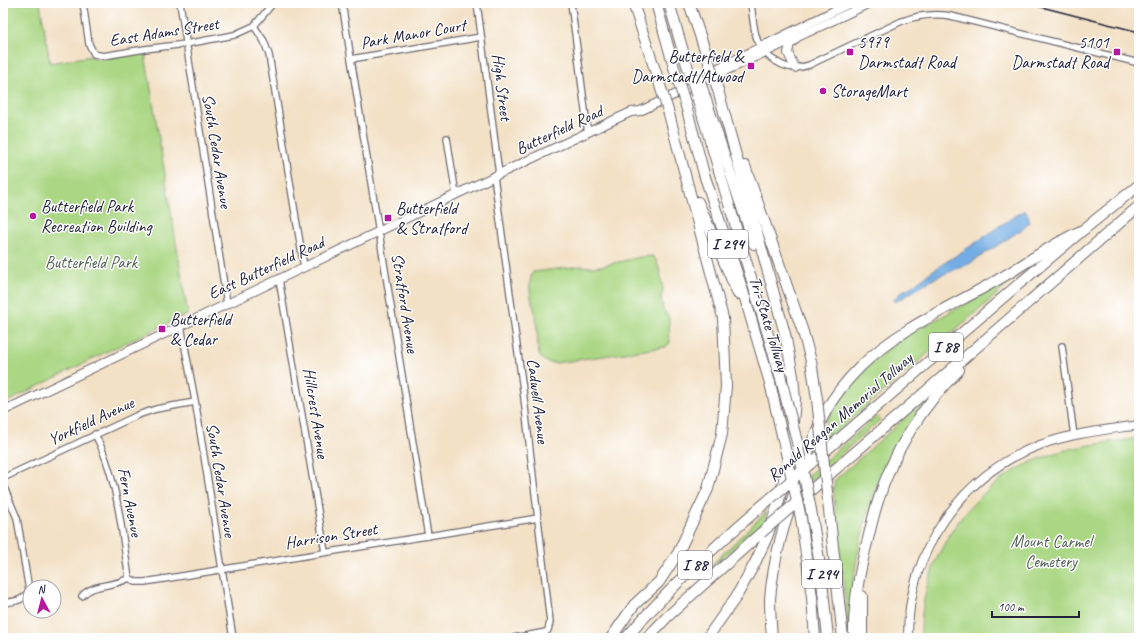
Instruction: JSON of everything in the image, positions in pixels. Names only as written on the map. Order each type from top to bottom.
[{"type":"highway","points":[[611,638],[634,606],[659,582],[678,553],[708,489],[722,434],[726,386],[723,318],[669,114],[632,3]]},
{"type":"highway","name":"Tri-State Tollway","points":[[656,3],[704,174],[754,325],[770,382],[801,518],[812,597],[815,638]]},
{"type":"highway","name":"Tri-State Tollway","points":[[669,3],[701,98],[780,375],[797,442],[811,510],[821,572],[828,638]]},
{"type":"highway","points":[[689,3],[803,332],[811,361],[817,400],[843,638]]},
{"type":"highway","points":[[707,638],[736,597],[762,547],[778,504],[790,455],[794,420],[794,391],[789,354],[718,90]]},
{"type":"highway","points":[[701,98],[779,314]]},
{"type":"highway","points":[[686,175],[734,285],[754,325]]},
{"type":"highway","name":"Ronald Reagan Memorial Tollway","points":[[626,638],[680,579],[725,537],[1083,230],[1139,185]]},
{"type":"highway","name":"I 88","points":[[647,638],[668,616],[761,532],[1139,206]]},
{"type":"highway","points":[[772,638],[770,600],[772,579],[785,521],[813,439],[826,410],[843,386],[861,366],[877,352],[917,324],[999,279],[1067,237],[1083,230]]},
{"type":"highway","points":[[854,638],[856,595],[859,574],[877,501],[901,446],[912,427],[942,389],[988,343],[1008,320]]},
{"type":"highway","points":[[862,638],[862,593],[867,542]]},
{"type":"main road","name":"Butterfield Road","points":[[497,175],[631,112],[637,107],[762,50],[850,3]]},
{"type":"main road","name":"Butterfield Road","points":[[762,50],[797,38],[870,3]]},
{"type":"main road","points":[[795,68],[788,53],[790,44],[797,38]]},
{"type":"main road","name":"East Butterfield Road","points":[[3,411],[497,175]]},
{"type":"main road","points":[[908,638],[908,615],[912,592],[924,555],[945,518],[960,499],[974,486],[1001,464],[1040,445],[1061,438],[1139,425]]},
{"type":"street","name":"East Adams Street","points":[[83,3],[89,44],[94,54],[104,56],[186,44],[234,35],[254,26],[273,3]]},
{"type":"street","name":"South Cedar Avenue","points":[[180,3],[227,304]]},
{"type":"street","name":"Stratford Avenue","points":[[342,3],[428,536]]},
{"type":"street","name":"High Street","points":[[477,3],[497,175]]},
{"type":"street","points":[[571,3],[588,132]]},
{"type":"street","points":[[751,3],[754,32],[762,50],[782,66],[795,68],[809,65],[902,21],[912,17],[930,14],[951,16],[1139,63]]},
{"type":"street","points":[[254,26],[264,41],[269,55],[304,267]]},
{"type":"street","name":"Park Manor Court","points":[[351,59],[481,37]]},
{"type":"street","points":[[447,138],[456,194]]},
{"type":"street","name":"Cadwell Avenue","points":[[497,175],[550,622],[548,630],[541,633],[514,638]]},
{"type":"street","name":"Hillcrest Avenue","points":[[279,279],[325,552]]},
{"type":"street","name":"South Cedar Avenue","points":[[181,326],[195,402],[233,638]]},
{"type":"street","points":[[1062,346],[1074,436]]},
{"type":"street","name":"Yorkfield Avenue","points":[[3,478],[147,411],[195,402]]},
{"type":"street","name":"Fern Avenue","points":[[95,434],[105,452],[112,479],[129,578]]},
{"type":"street","points":[[3,485],[17,518],[27,579]]},
{"type":"street","name":"Harrison Street","points":[[129,578],[136,582],[145,582],[538,518]]},
{"type":"street","points":[[82,596],[87,591],[95,587],[115,584],[129,578]]},
{"type":"street","points":[[3,603],[22,599]]},
{"type":"green space","name":"Butterfield Park","points":[[3,3],[40,3],[50,63],[91,56],[101,59],[145,53],[189,314],[108,351],[3,404]]},
{"type":"green space","points":[[653,256],[657,262],[660,272],[663,289],[661,299],[663,309],[669,318],[670,343],[665,347],[556,363],[546,362],[539,355],[536,319],[530,290],[533,272],[581,266],[601,266],[640,257]]},
{"type":"green space","points":[[1016,273],[1018,276],[827,440],[826,421],[849,386],[873,362],[888,349],[913,332],[976,298]]},
{"type":"green space","points":[[922,403],[923,404],[890,460],[866,519],[856,561],[850,625],[848,626],[833,487],[835,485],[834,481]]},
{"type":"green space","points":[[877,416],[880,420],[801,489],[806,477]]},
{"type":"green space","name":"Mount Carmel Cemetery","points":[[1139,438],[1139,638],[921,638],[923,608],[929,579],[940,552],[955,527],[973,504],[995,484],[1020,468],[1047,456],[1081,447]]},
{"type":"green space","points":[[767,511],[764,522],[704,573],[704,572]]},
{"type":"water","points":[[1023,211],[1027,214],[1029,220],[1029,223],[1024,228],[969,264],[937,277],[895,302],[893,300],[901,292]]},
{"type":"railway","points":[[1026,3],[1139,32]]},
{"type":"place","name":"5979 Darmstadt Road","points":[[850,52]]},
{"type":"place","name":"5101 Darmstadt Road","points":[[1117,52]]},
{"type":"place","name":"Butterfield & Darmstadt/Atwood","points":[[751,66]]},
{"type":"place","name":"StorageMart","points":[[823,91]]},
{"type":"place","name":"Butterfield Park Recreation Building","points":[[33,216]]},
{"type":"place","name":"Butterfield & Stratford","points":[[388,218]]},
{"type":"place","name":"Butterfield & Cedar","points":[[162,329]]}]
